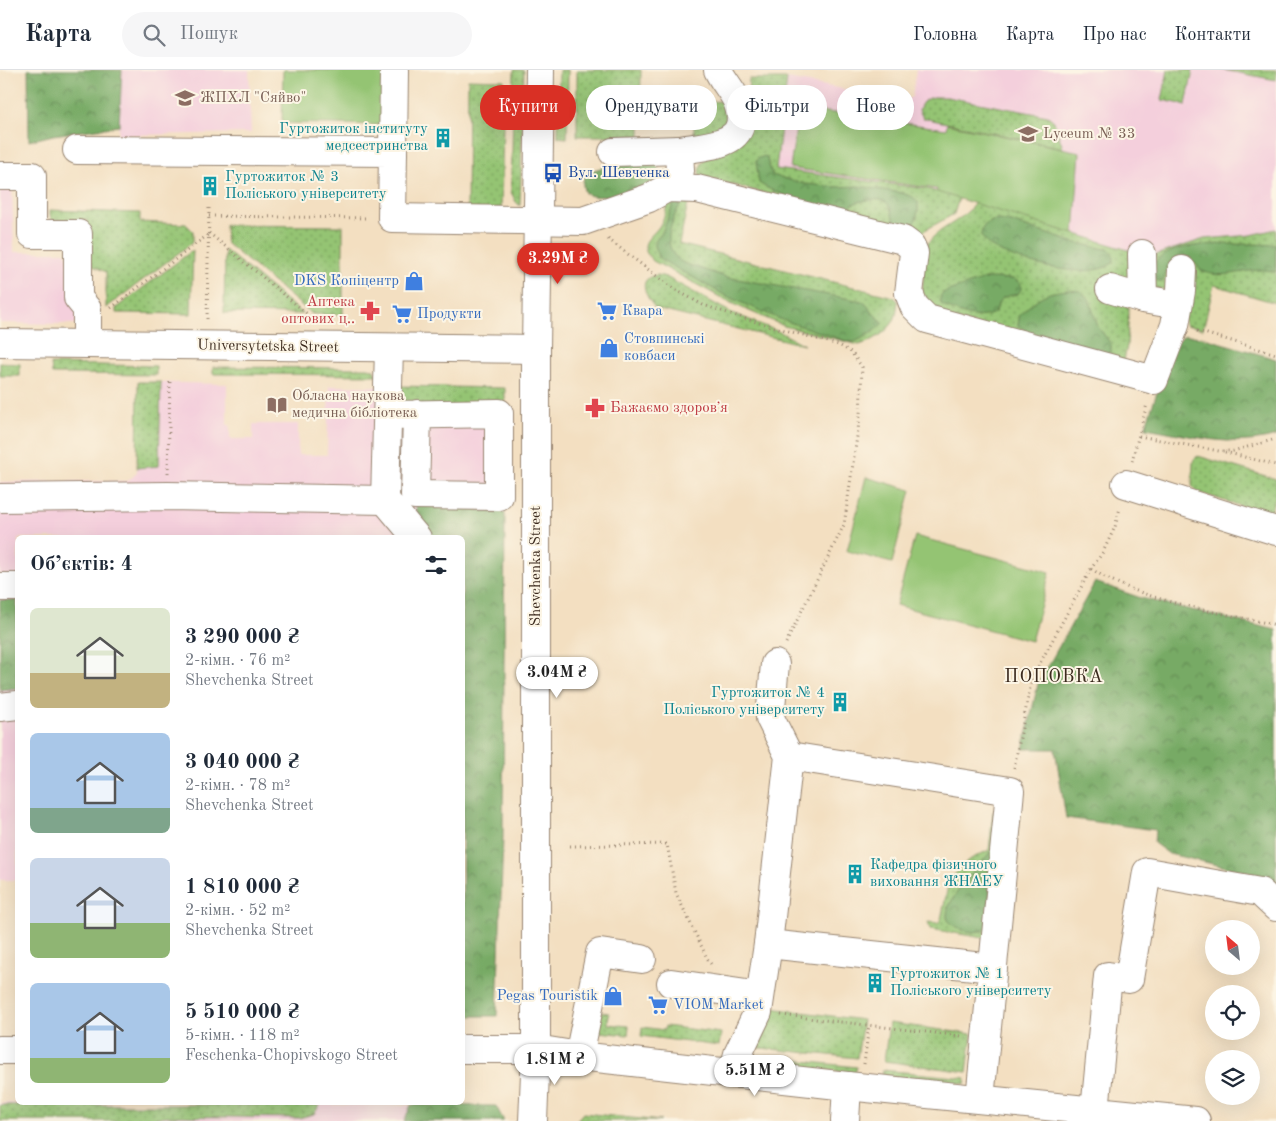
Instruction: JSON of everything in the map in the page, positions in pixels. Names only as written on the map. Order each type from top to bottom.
[{"type":"street","points":[[394,70],[392,218],[537,222],[583,221],[649,198],[667,188],[680,171],[679,150]]},
{"type":"street","name":"Shevchenka Street","points":[[533,1121],[536,1049],[536,349],[540,70]]},
{"type":"street","points":[[613,152],[679,150],[721,143],[732,138],[740,129],[740,114],[736,99],[718,70]]},
{"type":"street","points":[[77,150],[393,152]]},
{"type":"street","points":[[0,176],[32,176],[32,234],[78,234],[78,298],[87,309],[87,344]]},
{"type":"street","points":[[667,188],[696,189],[903,240],[911,246],[914,253],[909,293],[914,306],[927,319],[1154,380],[1177,315],[1182,270]]},
{"type":"street","points":[[1142,254],[1143,299]]},
{"type":"street","points":[[1110,288],[1143,299],[1177,315]]},
{"type":"street","name":"Universytetska Street","points":[[0,343],[536,349]]},
{"type":"street","points":[[390,348],[385,500],[414,535]]},
{"type":"street","points":[[388,415],[417,414]]},
{"type":"street","points":[[1126,484],[1276,531]]},
{"type":"street","points":[[0,498],[168,496],[385,500]]},
{"type":"street","points":[[0,587],[15,587]]},
{"type":"street","points":[[733,1073],[738,1054],[759,1004],[768,944],[789,756],[770,718],[775,664]]},
{"type":"street","points":[[0,707],[15,705]]},
{"type":"street","points":[[789,756],[1010,791],[980,1099]]},
{"type":"street","points":[[1095,1111],[1108,976],[1129,979],[1147,872],[1260,892],[1276,907]]},
{"type":"street","points":[[768,944],[993,968]]},
{"type":"street","points":[[579,1056],[600,953],[642,959]]},
{"type":"street","points":[[671,982],[759,1004]]},
{"type":"street","points":[[465,1049],[536,1049],[579,1056],[733,1073],[856,1077],[980,1099],[1196,1121]]},
{"type":"street","points":[[0,1050],[15,1050]]},
{"type":"street","points":[[845,1121],[856,1077]]},
{"type":"path","points":[[207,319],[210,208]]},
{"type":"path","points":[[209,216],[392,218]]},
{"type":"path","points":[[583,221],[674,289],[702,305],[839,345],[851,352],[862,367],[860,416],[844,525],[775,664]]},
{"type":"path","points":[[107,311],[209,234]]},
{"type":"path","points":[[209,234],[316,321]]},
{"type":"path","points":[[1177,315],[1276,354]]},
{"type":"path","points":[[168,496],[170,379]]},
{"type":"path","points":[[1010,791],[1032,678],[1091,569],[1103,552],[1115,527],[1154,380]]},
{"type":"path","points":[[1138,436],[1220,451],[1276,465]]},
{"type":"path","points":[[1220,451],[1233,451],[1276,438]]},
{"type":"path","points":[[1091,569],[1110,581],[1162,600],[1276,625]]},
{"type":"path","points":[[570,846],[667,844],[676,893],[707,958]]},
{"type":"path","points":[[759,1004],[869,1025],[986,1039]]},
{"type":"path","points":[[856,1077],[869,1025]]},
{"type":"shaded area","name":"ЖПХЛ \"Сяйво\"","points":[[122,70],[249,70],[251,133],[118,135]]},
{"type":"shaded area","name":"Lyceum № 33","points":[[916,70],[1276,70],[1276,229],[1251,235],[1204,239],[1149,257],[928,189],[776,169],[781,130],[827,130],[827,86],[837,88],[837,130],[914,130],[914,85]]},
{"type":"shaded area","name":"Lyceum № 33","points":[[787,79],[821,85],[786,85]]},
{"type":"shaded area","points":[[0,181],[12,187],[14,252],[64,252],[67,255],[78,311],[75,324],[0,323]]},
{"type":"shaded area","points":[[138,382],[227,384],[227,425],[230,425],[230,439],[253,439],[253,424],[298,424],[298,455],[327,455],[329,386],[505,388],[503,837],[497,1016],[465,1016],[465,535],[15,535],[15,880],[0,880],[0,482],[128,481],[137,473]]},
{"type":"shaded area","points":[[0,1103],[15,1103],[15,1105],[496,1106],[504,1121],[0,1121]]},
{"type":"green space","points":[[28,70],[122,70],[119,126],[53,135],[29,141]]},
{"type":"green space","points":[[283,70],[384,70],[384,125],[282,123]]},
{"type":"green space","points":[[514,70],[524,70],[524,85],[514,85]]},
{"type":"green space","points":[[559,70],[568,70],[568,85],[559,85]]},
{"type":"green space","points":[[577,70],[641,70],[641,85],[586,85],[586,130],[640,130],[640,136],[577,136]]},
{"type":"green space","points":[[1168,70],[1193,70],[1186,105],[1162,100]]},
{"type":"green space","points":[[1223,70],[1276,70],[1276,80]]},
{"type":"green space","points":[[468,79],[504,80],[504,85],[480,85],[480,130],[503,130],[501,211],[467,213]]},
{"type":"green space","points":[[749,79],[787,79],[786,85],[749,85]]},
{"type":"green space","points":[[934,97],[947,97],[1048,116],[1054,121],[1063,148],[923,118],[919,110],[921,104]]},
{"type":"green space","points":[[717,101],[727,101],[727,130],[694,141],[694,130],[717,130]]},
{"type":"green space","points":[[827,112],[837,113],[837,130],[914,130],[914,124],[946,129],[947,124],[1080,152],[1074,234],[937,192],[937,189],[790,168],[796,130],[827,130]]},
{"type":"green space","points":[[513,130],[522,130],[520,206],[511,192]]},
{"type":"green space","points":[[558,130],[567,130],[567,138],[558,137]]},
{"type":"green space","points":[[738,130],[781,130],[776,169],[928,189],[959,198],[954,214],[918,234],[700,176],[703,162]]},
{"type":"green space","points":[[765,156],[772,175],[804,184],[839,187],[858,186],[902,193],[913,197],[918,202],[916,219],[912,226],[897,224],[890,207],[881,200],[863,201],[845,208],[832,209],[775,192],[759,183],[756,161]]},
{"type":"green space","points":[[638,162],[653,162],[657,165],[658,173],[655,180],[643,187],[616,195],[599,197],[585,193],[583,182],[587,172],[604,167]]},
{"type":"green space","points":[[671,199],[689,199],[679,244],[894,297],[898,301],[893,323],[880,335],[859,345],[784,326],[733,304],[653,261],[647,254],[645,244],[659,226]]},
{"type":"green space","points":[[674,202],[680,203],[670,229],[669,244],[676,257],[683,263],[726,277],[862,301],[881,320],[882,324],[857,341],[846,341],[780,319],[726,296],[660,259],[655,246],[656,240],[662,233]]},
{"type":"green space","points":[[975,203],[1138,253],[1134,283],[1111,276],[1103,299],[1129,307],[1127,346],[1124,361],[945,317],[922,299],[925,249],[934,236],[962,216]]},
{"type":"green space","points":[[50,210],[140,213],[140,222],[186,224],[193,231],[193,242],[106,308],[106,272],[92,265],[87,257],[87,220],[52,220]]},
{"type":"green space","points":[[998,220],[1011,222],[1072,242],[1110,250],[1114,258],[1113,263],[1102,268],[1087,271],[1051,268],[1015,258],[989,245],[981,236],[986,224]]},
{"type":"green space","points":[[225,225],[343,226],[343,315],[312,314],[226,243]]},
{"type":"green space","points":[[1276,229],[1276,303],[1214,285],[1203,329],[1186,325],[1173,289],[1148,289],[1149,257],[1204,239],[1251,235]]},
{"type":"green space","points":[[1198,245],[1276,245],[1276,272],[1257,270],[1219,275],[1201,270],[1193,262],[1173,261],[1169,264],[1163,281],[1158,281],[1154,278],[1153,264],[1162,256],[1173,251]]},
{"type":"green space","points":[[193,250],[191,314],[116,313],[116,308]]},
{"type":"green space","points":[[225,250],[303,314],[224,313]]},
{"type":"green space","points":[[658,275],[666,277],[730,312],[782,333],[804,345],[656,309],[646,294],[644,284],[646,280]]},
{"type":"green space","points":[[988,278],[1013,279],[1019,282],[1022,287],[1018,294],[1000,300],[996,312],[989,315],[969,315],[942,305],[941,295],[945,292]]},
{"type":"green space","points":[[1080,291],[1089,299],[1098,327],[1111,344],[1109,354],[1028,333],[1018,325],[1020,314],[1037,299],[1053,292]]},
{"type":"green space","points":[[1185,335],[1201,337],[1276,359],[1276,436],[1260,440],[1228,441],[1146,428],[1173,345]]},
{"type":"green space","points":[[0,363],[20,364],[20,376],[0,376]]},
{"type":"green space","points":[[51,364],[156,366],[156,375],[52,374]]},
{"type":"green space","points":[[213,367],[368,368],[373,369],[377,375],[213,374]]},
{"type":"green space","points":[[138,382],[161,382],[159,466],[137,468]]},
{"type":"green space","points":[[397,386],[505,388],[505,409],[411,409],[400,400]]},
{"type":"green space","points":[[1198,456],[1276,479],[1276,497],[1269,515],[1197,492],[1192,486],[1193,463],[1194,459]]},
{"type":"green space","points":[[866,477],[911,490],[892,563],[847,551]]},
{"type":"green space","points":[[416,503],[505,513],[503,837],[497,1016],[465,1016],[465,535],[425,535],[417,525]]},
{"type":"green space","points":[[915,536],[1050,572],[1031,641],[896,605]]},
{"type":"green space","points":[[1095,582],[1141,598],[1276,630],[1276,884],[1248,872],[1169,854],[1154,843],[1155,830],[1066,818],[1055,749],[1023,749],[1038,684]]},
{"type":"green space","points":[[0,600],[15,600],[15,688],[0,690]]},
{"type":"green space","points":[[993,812],[999,813],[989,939],[930,929],[928,922],[938,923],[941,919],[949,881],[967,861],[989,850]]},
{"type":"green space","points":[[991,851],[988,929],[976,932],[968,931],[953,925],[948,920],[947,913],[950,904],[963,884]]},
{"type":"green space","points":[[756,1006],[863,1020],[857,1058],[750,1047]]},
{"type":"green space","points":[[601,1012],[609,1013],[608,1024],[629,1026],[628,1035],[599,1032]]},
{"type":"green space","points":[[889,1023],[972,1034],[967,1072],[884,1061]]},
{"type":"green space","points":[[665,1026],[721,1033],[719,1046],[641,1036],[642,1027],[664,1030]]},
{"type":"green space","points":[[747,1055],[857,1067],[855,1073],[746,1062]]},
{"type":"green space","points":[[883,1070],[966,1078],[965,1084],[882,1076]]},
{"type":"green space","points":[[0,1105],[320,1105],[314,1114],[299,1118],[167,1116],[136,1121],[0,1121]]},
{"type":"green space","points":[[411,1105],[496,1106],[504,1121],[404,1121]]},
{"type":"green space","points":[[583,1113],[661,1121],[576,1121]]},
{"type":"place","name":"ЖПХЛ \"Сяйво\"","points":[[185,98]]},
{"type":"place","name":"Lyceum № 33","points":[[1028,134]]},
{"type":"place","name":"Гуртожиток інституту медсестринства","points":[[443,138]]},
{"type":"place","name":"Вул. Шевченка","points":[[553,173]]},
{"type":"place","name":"Гуртожиток № 3 Поліського університету","points":[[210,186]]},
{"type":"place","name":"DKS Копіцентр","points":[[414,281]]},
{"type":"place","name":"Аптека оптових ц‥","points":[[370,311]]},
{"type":"place","name":"Квара","points":[[607,311]]},
{"type":"place","name":"Продукти","points":[[402,314]]},
{"type":"place","name":"Стовпинські ковбаси","points":[[609,348]]},
{"type":"place","name":"Обласна наукова медична бібліотека","points":[[277,405]]},
{"type":"place","name":"Бажаємо здоровʼя","points":[[595,408]]},
{"type":"place","name":"Гуртожиток № 4 Поліського університету","points":[[840,702]]},
{"type":"place","name":"Кафедра фізичного виховання ЖНАЕУ","points":[[855,874]]},
{"type":"place","name":"Гуртожиток № 1 Поліського університету","points":[[875,983]]},
{"type":"place","name":"Pegas Touristik","points":[[613,996]]},
{"type":"place","name":"VIOM Market","points":[[658,1005]]},
{"type":"district","name":"ПОПОВКА","points":[[1054,677]]}]
